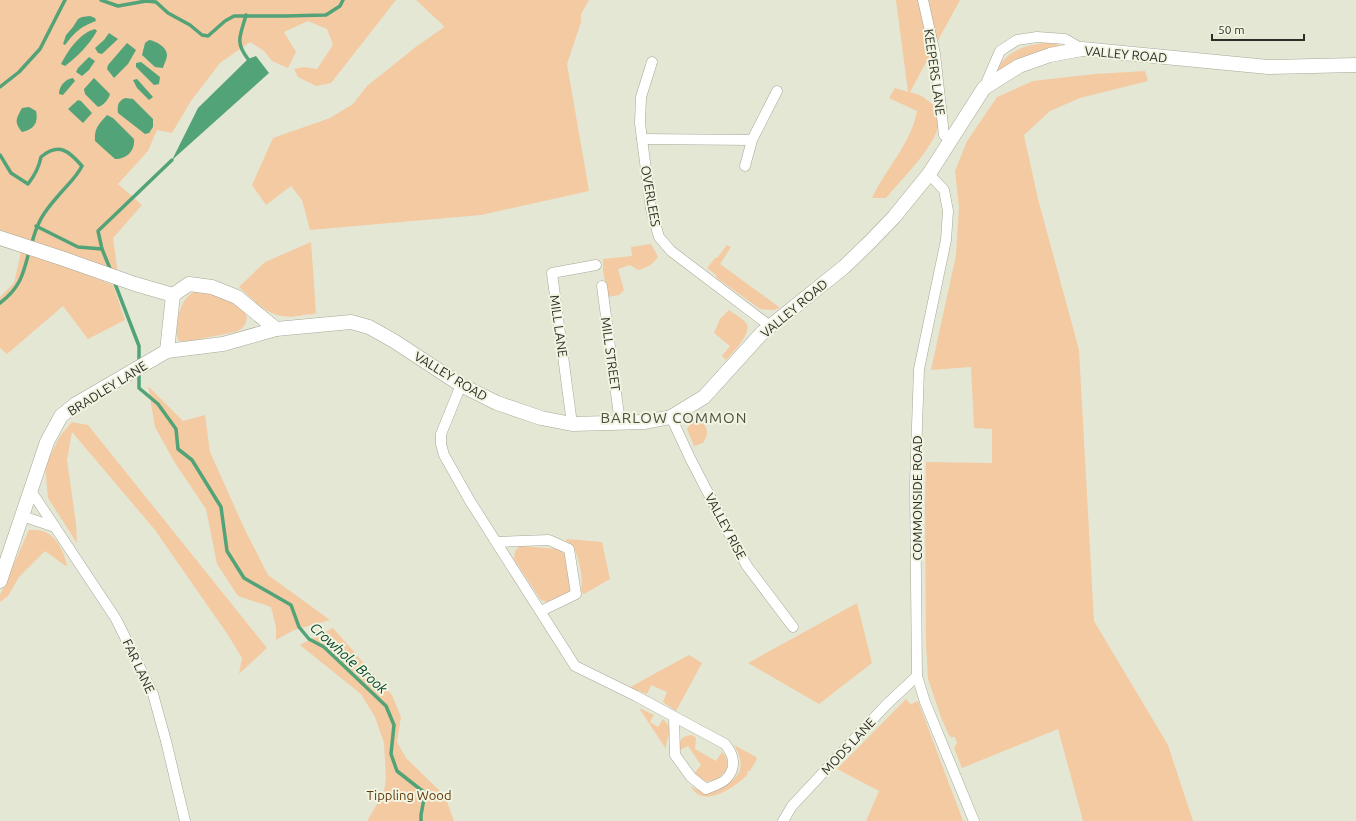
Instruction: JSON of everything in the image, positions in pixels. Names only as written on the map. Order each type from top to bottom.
[{"type":"main road","name":"VALLEY ROAD","points":[[276,329],[351,322],[369,327],[394,341],[461,385],[497,403],[541,418],[572,424],[645,422],[671,417],[704,397],[770,326],[844,267],[894,217],[929,174],[984,88],[1019,66],[1050,55],[1082,49],[1268,66],[1356,65]]},
{"type":"main road","points":[[0,238],[173,295]]},
{"type":"main road","points":[[167,351],[173,295],[189,284],[212,287],[237,297],[276,329]]},
{"type":"main road","name":"BRADLEY LANE","points":[[0,581],[47,442],[61,416],[76,404],[167,351],[223,344],[276,329]]},
{"type":"street","name":"KEEPERS LANE","points":[[923,0],[935,54],[944,135],[952,140]]},
{"type":"street","points":[[984,88],[1000,51],[1017,40],[1037,37],[1065,39],[1082,49]]},
{"type":"street","name":"OVERLEES","points":[[652,62],[641,98],[640,123],[651,208],[659,237],[670,251],[770,326]]},
{"type":"street","points":[[745,166],[752,140],[778,91]]},
{"type":"street","points":[[642,139],[752,140]]},
{"type":"street","name":"COMMONSIDE ROAD","points":[[929,174],[944,190],[948,211],[946,240],[919,369],[915,484],[918,676],[925,702],[974,821]]},
{"type":"street","name":"MILL LANE","points":[[572,424],[552,273],[596,264]]},
{"type":"street","name":"MILL STREET","points":[[602,286],[620,423]]},
{"type":"street","points":[[461,385],[441,434],[441,444],[444,455],[470,501],[575,666],[636,696],[706,734],[727,747],[733,756],[733,770],[726,780],[706,789],[691,777],[675,755],[674,717]]},
{"type":"street","name":"VALLEY RISE","points":[[671,417],[690,458],[747,566],[793,626]]},
{"type":"street","name":"FAR LANE","points":[[31,491],[116,619],[153,694],[185,821]]},
{"type":"street","points":[[22,516],[55,528]]},
{"type":"street","points":[[497,542],[549,540],[569,549],[576,594],[541,611]]},
{"type":"street","name":"MODS LANE","points":[[783,821],[792,806],[886,705],[918,676]]},
{"type":"green space","points":[[0,0],[396,0],[331,83],[316,86],[298,77],[294,69],[304,67],[317,69],[333,45],[327,29],[308,21],[284,32],[296,52],[288,68],[272,61],[264,51],[250,42],[220,63],[191,101],[172,133],[157,130],[148,151],[118,184],[142,205],[113,238],[118,274],[72,254],[27,241],[0,230]]},
{"type":"green space","points":[[416,0],[589,0],[581,14],[581,22],[567,64],[589,191],[481,215],[310,230],[302,200],[291,186],[266,205],[252,185],[273,138],[330,118],[353,104],[367,86],[417,46],[443,28],[444,26]]},
{"type":"green space","points":[[896,0],[960,0],[910,92],[922,96],[936,107],[939,116],[937,131],[932,141],[917,162],[886,198],[872,198],[904,145],[914,123],[917,111],[889,98],[895,88],[908,92]]},
{"type":"green space","points":[[1047,43],[1060,45],[1059,47],[1032,54],[998,72],[997,70],[1001,63],[1012,53],[1032,45]]},
{"type":"green space","points":[[1145,71],[1148,81],[1080,98],[1050,111],[1024,135],[1038,199],[1079,350],[1094,621],[1168,745],[1193,821],[1083,821],[1058,729],[962,768],[954,748],[957,743],[955,737],[951,737],[949,735],[942,720],[928,679],[926,644],[926,462],[992,463],[992,429],[974,428],[971,367],[931,370],[956,255],[959,207],[955,171],[967,141],[997,97],[1033,81],[1095,74]]},
{"type":"green space","points":[[311,242],[316,313],[293,317],[275,314],[254,301],[239,287],[265,262]]},
{"type":"green space","points":[[651,244],[658,257],[652,264],[638,270],[630,265],[618,269],[624,290],[619,295],[608,297],[603,270],[603,259],[632,256],[631,247]]},
{"type":"green space","points":[[727,245],[731,247],[720,264],[779,308],[774,310],[760,309],[717,278],[716,275],[707,268]]},
{"type":"green space","points":[[21,252],[36,255],[113,285],[125,320],[88,339],[63,306],[7,354],[0,348],[0,297],[14,283]]},
{"type":"green space","points":[[194,292],[209,294],[228,300],[236,305],[243,310],[247,316],[244,326],[235,332],[190,341],[179,341],[177,337],[178,318],[185,301]]},
{"type":"green space","points":[[729,310],[746,322],[747,328],[744,338],[726,360],[722,356],[730,346],[714,333],[720,319]]},
{"type":"green space","points":[[148,386],[183,421],[205,415],[210,452],[245,530],[268,575],[330,620],[294,630],[276,640],[276,627],[271,607],[238,596],[217,564],[206,509],[175,463],[155,427]]},
{"type":"green space","points":[[700,417],[706,427],[707,435],[703,443],[694,446],[687,429],[692,422]]},
{"type":"green space","points":[[72,422],[88,425],[267,648],[239,674],[242,658],[228,635],[155,530],[72,432],[67,460],[76,524],[77,543],[48,498],[45,466],[60,436]]},
{"type":"green space","points":[[29,530],[43,531],[49,534],[57,542],[63,552],[67,567],[45,551],[19,577],[8,596],[0,602],[0,595]]},
{"type":"green space","points":[[567,539],[602,542],[610,579],[584,594],[581,591],[581,575],[577,556],[572,546],[566,541]]},
{"type":"green space","points":[[520,546],[559,549],[566,556],[571,589],[567,593],[547,602],[541,600],[514,559],[515,551]]},
{"type":"green space","points":[[857,603],[872,663],[819,704],[748,663]]},
{"type":"green space","name":"Tippling Wood","points":[[333,628],[392,695],[401,717],[397,742],[406,758],[445,796],[454,821],[367,821],[384,792],[386,778],[384,743],[375,717],[361,694],[300,645]]},
{"type":"green space","points":[[689,655],[702,663],[676,711],[663,702],[667,692],[651,685],[647,694],[631,688],[632,686]]},
{"type":"green space","points":[[906,699],[911,704],[918,701],[963,821],[866,821],[879,791],[837,769]]},
{"type":"green space","points":[[639,708],[654,715],[650,722],[658,727],[663,719],[667,723],[670,730],[666,749]]},
{"type":"green space","points":[[692,735],[696,738],[695,749],[716,761],[722,752],[726,757],[727,767],[721,776],[711,781],[705,781],[694,774],[701,765],[688,746],[680,750],[680,741],[685,736]]},
{"type":"green space","points":[[734,745],[757,759],[750,771],[748,771],[748,774],[727,790],[714,796],[702,796],[694,791],[690,786],[703,791],[714,790],[735,778],[741,764],[738,752]]},
{"type":"shaded area","points":[[90,16],[95,18],[96,21],[86,25],[75,33],[65,45],[63,44],[66,35],[78,19]]},
{"type":"shaded area","points":[[95,29],[97,31],[83,50],[65,66],[61,64],[67,53],[79,38]]},
{"type":"shaded area","points":[[109,33],[118,39],[102,54],[98,53],[95,48]]},
{"type":"shaded area","points":[[149,40],[161,45],[167,52],[167,58],[163,68],[155,67],[142,55],[145,43]]},
{"type":"shaded area","points":[[127,43],[136,50],[128,64],[114,78],[107,69],[108,65]]},
{"type":"shaded area","points":[[256,56],[269,73],[172,160],[198,108],[248,59]]},
{"type":"shaded area","points":[[89,57],[95,61],[89,70],[82,76],[76,72]]},
{"type":"shaded area","points":[[141,62],[160,77],[159,84],[154,85],[136,67],[136,63]]},
{"type":"shaded area","points":[[73,78],[75,81],[63,95],[59,94],[63,83]]},
{"type":"shaded area","points":[[94,78],[110,94],[106,102],[98,107],[85,94],[84,89]]},
{"type":"shaded area","points":[[137,79],[153,97],[149,100],[137,88],[133,80]]},
{"type":"shaded area","points":[[125,98],[133,99],[153,119],[153,127],[149,133],[145,134],[118,113],[118,104]]},
{"type":"shaded area","points":[[78,100],[81,101],[92,113],[83,123],[68,109]]},
{"type":"shaded area","points":[[29,107],[36,111],[37,119],[32,128],[22,132],[18,126],[17,118],[22,108]]},
{"type":"shaded area","points":[[107,115],[113,118],[134,139],[132,151],[123,158],[115,159],[95,141],[96,129]]},
{"type":"waterway","points":[[0,87],[19,72],[40,49],[65,0]]},
{"type":"waterway","points":[[101,0],[118,6],[146,1],[156,2],[168,13],[190,25],[202,35],[208,36],[225,21],[234,16],[326,15],[340,6],[343,0]]},
{"type":"waterway","points":[[246,15],[240,42],[241,47],[248,59]]},
{"type":"waterway","points":[[0,155],[11,173],[28,184],[33,178],[41,157],[47,152],[58,149],[63,150],[73,156],[82,166],[44,214],[38,225],[31,246]]},
{"type":"waterway","points":[[102,249],[98,231],[172,160]]},
{"type":"waterway","name":"Crowhole Brook","points":[[36,226],[78,247],[102,249],[111,271]]},
{"type":"waterway","points":[[0,303],[12,292],[20,280],[29,252]]},
{"type":"waterway","name":"Crowhole Brook","points":[[114,281],[139,346],[139,362]]},
{"type":"waterway","name":"Crowhole Brook","points":[[139,370],[139,388],[158,404],[176,429],[178,449],[192,460],[221,507],[227,551],[244,578],[291,605],[299,627],[309,639],[324,647],[386,706],[394,725],[391,754],[397,771],[425,793],[421,821]]},
{"type":"district","name":"BARLOW COMMON","points":[[674,418]]}]
